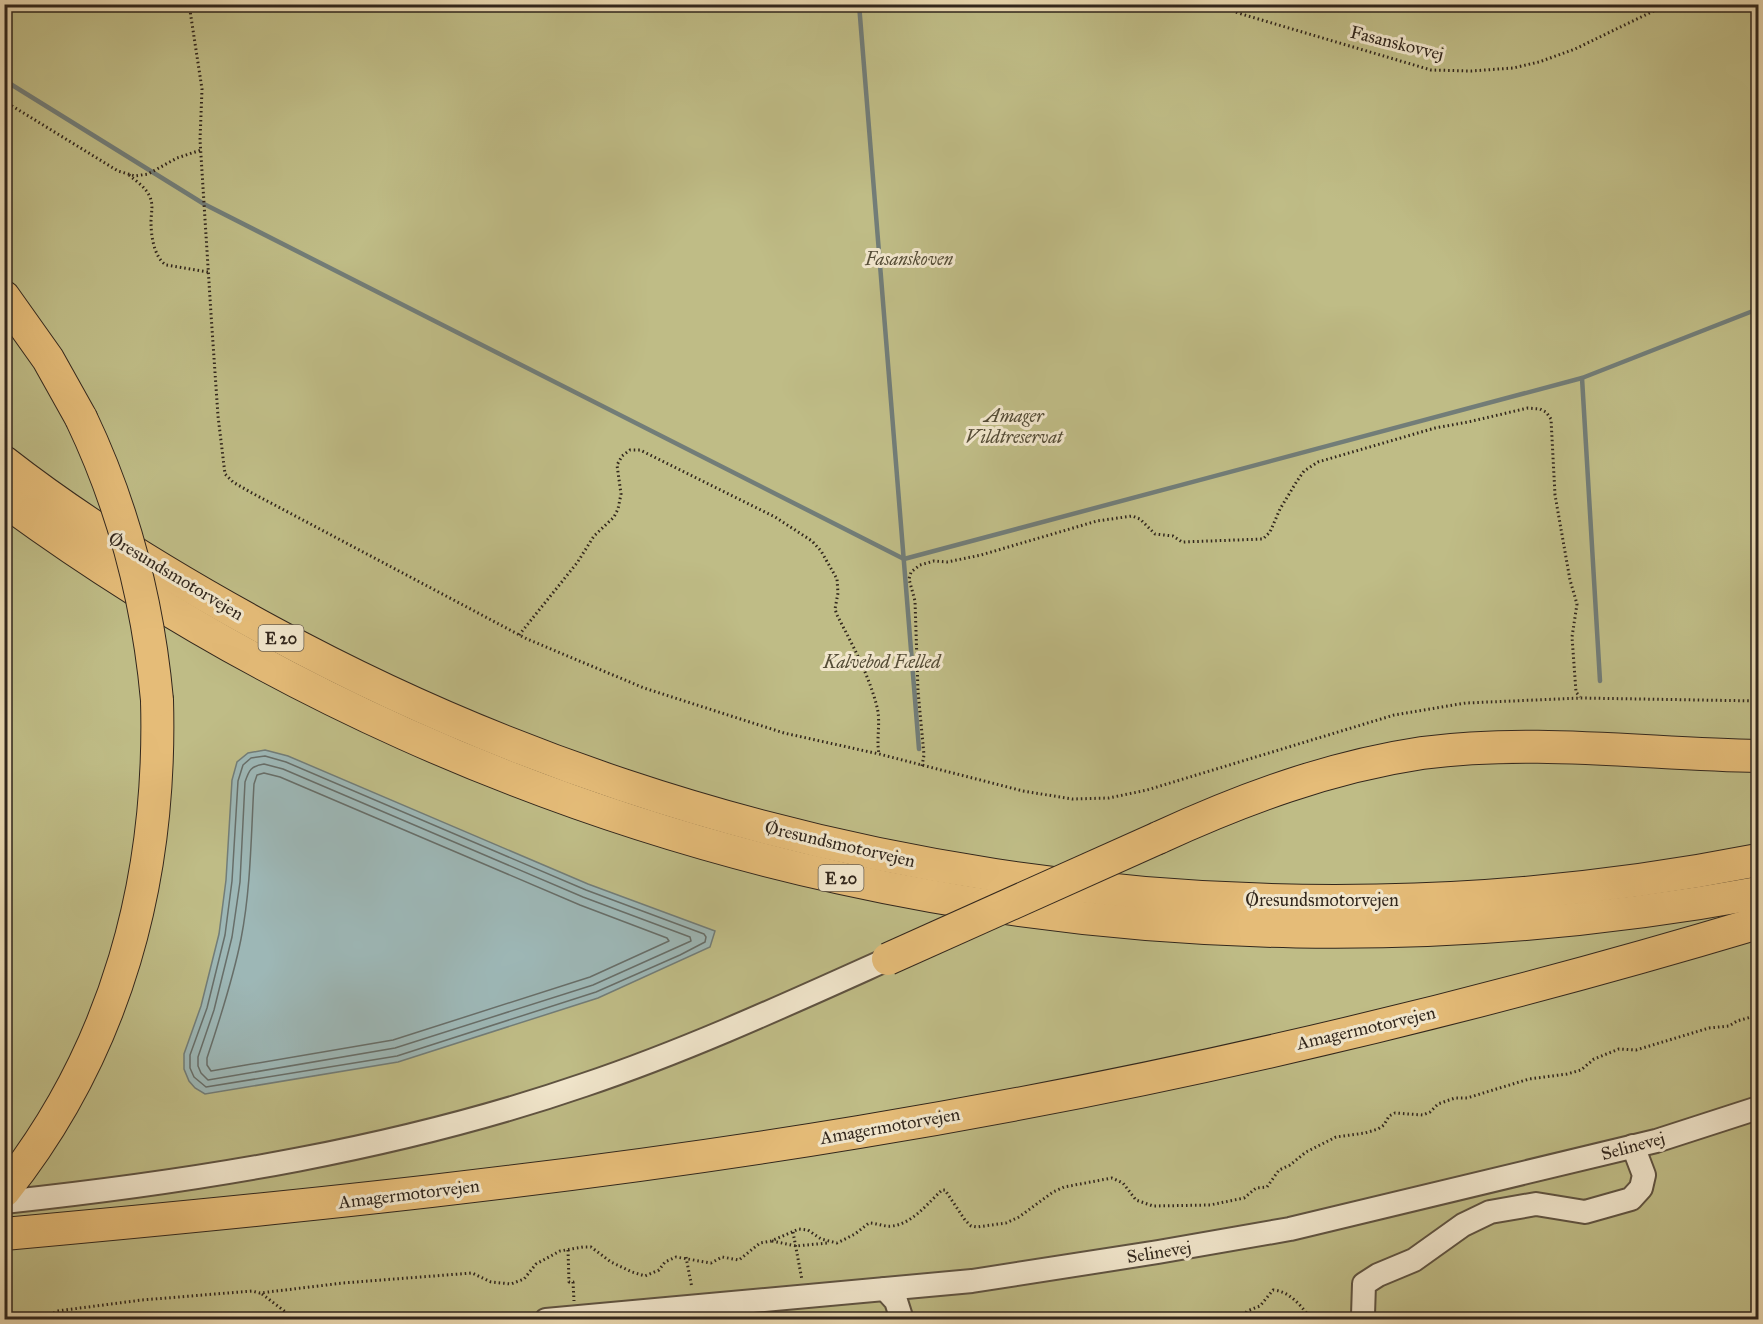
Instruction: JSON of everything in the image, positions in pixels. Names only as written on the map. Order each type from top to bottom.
[{"type":"highway","points":[[4,297],[48,359],[81,418],[107,474],[133,555],[150,632],[157,700],[158,739],[155,806],[148,862],[140,905],[121,971],[83,1065],[33,1153],[4,1191]]},
{"type":"highway","name":"Øresundsmotorvejen","points":[[4,462],[63,505],[178,579],[298,646],[421,706],[548,759],[645,792],[711,813],[844,847],[979,873],[1069,885],[1183,896],[1320,901],[1434,899],[1525,893],[1662,877],[1758,860]]},
{"type":"highway","name":"Øresundsmotorvejen","points":[[4,500],[53,536],[176,614],[283,674],[404,733],[528,784],[655,828],[784,865],[849,880],[984,906],[1115,922],[1250,931],[1306,932],[1440,930],[1519,925],[1652,910],[1758,892]]},
{"type":"highway","points":[[888,959],[1228,807],[1292,783],[1357,765],[1423,753],[1479,748],[1525,747],[1758,756]]},
{"type":"highway","name":"Amagermotorvejen","points":[[4,1234],[328,1203],[528,1180],[728,1153],[938,1119],[1136,1080],[1352,1032],[1594,970],[1758,923]]},
{"type":"street","points":[[4,1202],[122,1188],[255,1167],[388,1141],[464,1121],[583,1086],[646,1063],[772,1012],[888,959]]},
{"type":"street","name":"Selinevej","points":[[546,1320],[972,1281],[1290,1229],[1656,1141],[1758,1108]]},
{"type":"street","points":[[1365,1320],[1363,1315],[1364,1284],[1378,1275],[1414,1260],[1463,1225],[1490,1212],[1536,1204],[1585,1212],[1631,1199],[1641,1188],[1644,1175],[1633,1146]]},
{"type":"street","points":[[885,1289],[896,1301],[902,1320]]},
{"type":"path","points":[[189,4],[202,89],[201,150],[208,272],[218,416],[225,474],[233,482],[252,493],[519,635],[644,688],[784,733],[879,754],[1023,791],[1072,799],[1109,798],[1147,790],[1394,715],[1466,703],[1581,698],[1758,701]]},
{"type":"path","name":"Fasanskovvej","points":[[1220,4],[1238,13],[1431,70],[1471,71],[1513,68],[1539,62],[1575,49],[1668,4]]},
{"type":"path","points":[[4,101],[118,171],[135,176],[148,174],[177,158],[201,150]]},
{"type":"path","points":[[128,174],[147,191],[152,203],[151,223],[160,261],[166,265],[208,272]]},
{"type":"path","points":[[922,766],[924,754],[918,691],[915,600],[909,579],[911,572],[920,565],[981,555],[1097,521],[1132,516],[1140,519],[1155,534],[1173,537],[1182,542],[1263,539],[1270,532],[1280,509],[1304,471],[1318,462],[1435,428],[1468,423],[1528,408],[1546,412],[1551,420],[1555,495],[1570,580],[1577,604],[1572,637],[1576,692],[1581,698]]},
{"type":"path","points":[[519,635],[577,563],[594,536],[614,517],[621,494],[617,465],[621,456],[630,450],[640,450],[775,517],[812,541],[821,551],[837,579],[838,593],[835,609],[837,615],[858,657],[877,707],[880,729],[877,744],[879,754]]},
{"type":"path","points":[[771,1241],[796,1245],[837,1243],[847,1239],[869,1223],[890,1227],[899,1225],[916,1215],[942,1190],[945,1190],[965,1220],[971,1226],[977,1227],[1006,1222],[1019,1217],[1053,1192],[1064,1187],[1112,1178],[1123,1183],[1136,1200],[1153,1206],[1210,1206],[1244,1198],[1256,1188],[1266,1187],[1279,1170],[1290,1165],[1306,1152],[1336,1137],[1378,1129],[1384,1125],[1389,1116],[1395,1113],[1423,1115],[1438,1104],[1455,1098],[1467,1098],[1529,1079],[1581,1070],[1594,1059],[1619,1049],[1636,1050],[1709,1028],[1729,1026],[1737,1021],[1758,1015]]},
{"type":"path","points":[[260,1293],[376,1280],[472,1273],[491,1282],[511,1284],[524,1279],[536,1264],[560,1251],[583,1247],[591,1247],[611,1262],[645,1276],[659,1270],[670,1258],[686,1257],[711,1263],[722,1257],[739,1260],[760,1243],[771,1241],[799,1229],[808,1230],[830,1243]]},
{"type":"path","points":[[793,1232],[803,1284]]},
{"type":"path","points":[[568,1250],[569,1282],[573,1282],[573,1290]]},
{"type":"path","points":[[686,1257],[692,1292]]},
{"type":"path","points":[[1241,1320],[1248,1311],[1260,1306],[1272,1290],[1282,1290],[1302,1306],[1312,1320]]},
{"type":"path","points":[[42,1320],[57,1311],[142,1300],[252,1291],[270,1298],[296,1320]]},
{"type":"green space","name":"Kalvebod Fælled","points":[[5,5],[1758,5],[1758,1319],[5,1320]]},
{"type":"water","points":[[265,750],[288,756],[588,884],[715,931],[710,947],[598,998],[398,1062],[205,1094],[189,1081],[184,1069],[184,1054],[201,1006],[219,934],[226,880],[232,780],[237,762],[248,753]]},
{"type":"waterway","points":[[859,4],[919,749]]},
{"type":"waterway","points":[[4,80],[204,204],[904,559],[1582,378],[1758,309]]},
{"type":"waterway","points":[[1582,378],[1600,681]]},
{"type":"park label","name":"Fasanskoven","points":[[909,259]]},
{"type":"park label","name":"Amager Vildtreservat","points":[[1014,426]]}]
